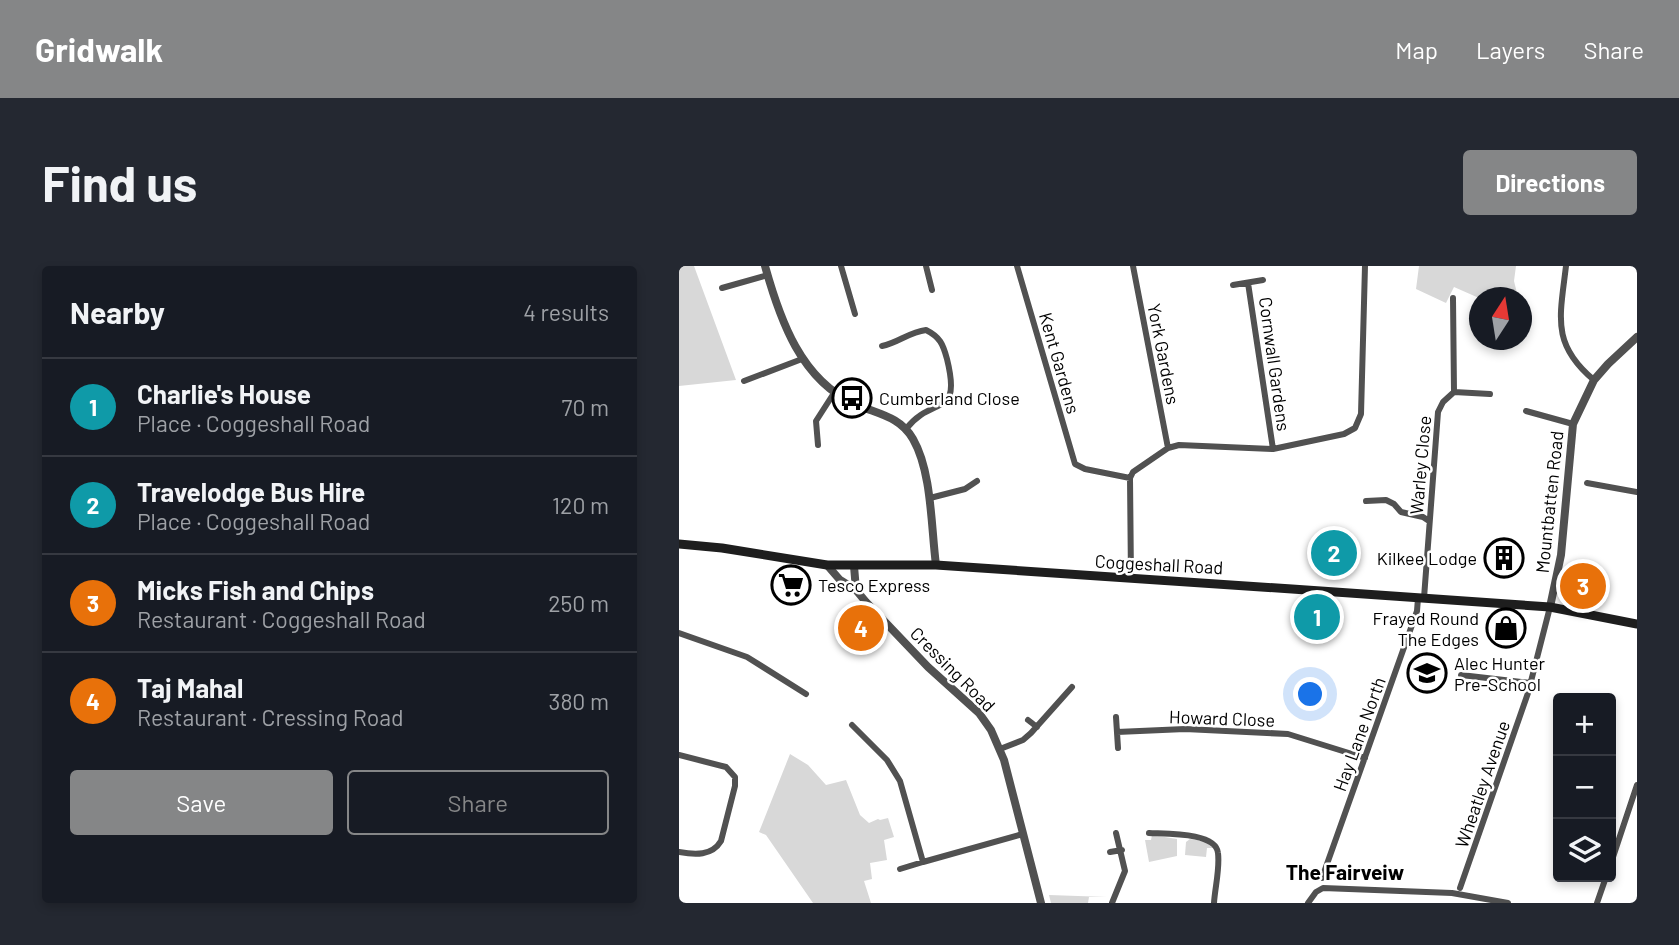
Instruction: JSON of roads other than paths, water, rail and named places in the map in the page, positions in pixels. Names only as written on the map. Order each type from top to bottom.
[{"type":"main road","name":"Coggeshall Road","points":[[679,544],[827,565],[936,565],[1550,607],[1637,624]]},
{"type":"street","points":[[841,266],[855,314]]},
{"type":"street","points":[[926,266],[932,290]]},
{"type":"street","name":"Kent Gardens","points":[[1017,266],[1074,460],[1079,467],[1130,478]]},
{"type":"street","name":"York Gardens","points":[[1133,266],[1168,448]]},
{"type":"street","points":[[1131,579],[1130,478],[1133,472],[1168,448],[1179,444],[1273,449],[1344,434],[1355,428],[1361,414],[1364,266]]},
{"type":"street","points":[[1566,266],[1560,321],[1563,340],[1570,356],[1594,380]]},
{"type":"street","points":[[722,288],[767,270],[783,320],[802,359],[817,378],[834,393],[854,404],[889,416],[906,429],[919,453],[930,498],[936,565]]},
{"type":"street","name":"Cornwall Gardens","points":[[1233,285],[1262,280]]},
{"type":"street","name":"Cornwall Gardens","points":[[1248,283],[1273,449]]},
{"type":"street","points":[[1453,298],[1454,392],[1490,394]]},
{"type":"street","points":[[882,346],[896,344],[914,331],[926,330],[943,343],[953,383],[951,395],[946,402],[919,416],[906,429]]},
{"type":"street","name":"Mountbatten Road","points":[[1550,607],[1561,555],[1573,424],[1594,380],[1636,341]]},
{"type":"street","points":[[744,381],[802,359]]},
{"type":"street","name":"Warley Close","points":[[1421,598],[1438,412],[1443,402],[1454,392]]},
{"type":"street","points":[[818,445],[816,421],[834,393]]},
{"type":"street","points":[[1526,411],[1573,424]]},
{"type":"street","points":[[930,498],[965,489],[977,481]]},
{"type":"street","points":[[1587,483],[1637,492]]},
{"type":"street","points":[[1366,501],[1386,500],[1401,512],[1423,517],[1429,522]]},
{"type":"street","name":"Cressing Road","points":[[827,565],[840,580],[856,590],[896,634],[979,713],[1000,749],[1041,903]]},
{"type":"street","points":[[854,566],[856,590]]},
{"type":"street","name":"Hay Lane North","points":[[1322,878],[1421,598]]},
{"type":"street","name":"Wheatley Avenue","points":[[1460,888],[1531,683],[1550,607]]},
{"type":"street","points":[[679,633],[747,657],[806,694]]},
{"type":"street","points":[[1461,675],[1531,683]]},
{"type":"street","points":[[1000,749],[1023,740],[1072,687]]},
{"type":"street","points":[[1116,717],[1118,748]]},
{"type":"street","points":[[1028,720],[1037,727]]},
{"type":"street","points":[[852,724],[894,769],[900,781],[923,862]]},
{"type":"street","name":"Howard Close","points":[[1117,732],[1185,729],[1288,734],[1365,758]]},
{"type":"street","points":[[679,755],[726,766],[735,777],[721,841],[716,848],[702,855],[679,852]]},
{"type":"street","points":[[1616,848],[1637,785]]},
{"type":"street","points":[[1112,903],[1125,871],[1122,849],[1116,833]]},
{"type":"street","points":[[1149,833],[1203,837],[1214,844],[1218,853],[1214,903]]},
{"type":"street","points":[[900,869],[1023,834]]},
{"type":"street","points":[[1110,852],[1122,849]]},
{"type":"street","points":[[1597,903],[1604,882]]},
{"type":"street","points":[[1308,903],[1316,892],[1323,888],[1452,893],[1508,903]]},
{"type":"place","name":"Cumberland Close","points":[[852,398]]},
{"type":"place","name":"Travelodge Bus Hire","points":[[1334,553]]},
{"type":"place","name":"Kilkee Lodge","points":[[1504,558]]},
{"type":"place","name":"Tesco Express","points":[[791,585]]},
{"type":"place","name":"Micks Fish and Chips","points":[[1583,586]]},
{"type":"place","name":"Charlie's House","points":[[1317,617]]},
{"type":"place","name":"Taj Mahal","points":[[861,628]]},
{"type":"place","name":"Frayed Round The Edges","points":[[1506,628]]},
{"type":"place","name":"Alec Hunter Pre-School","points":[[1427,673]]},
{"type":"district","name":"The Fairveiw","points":[[1345,871]]}]
